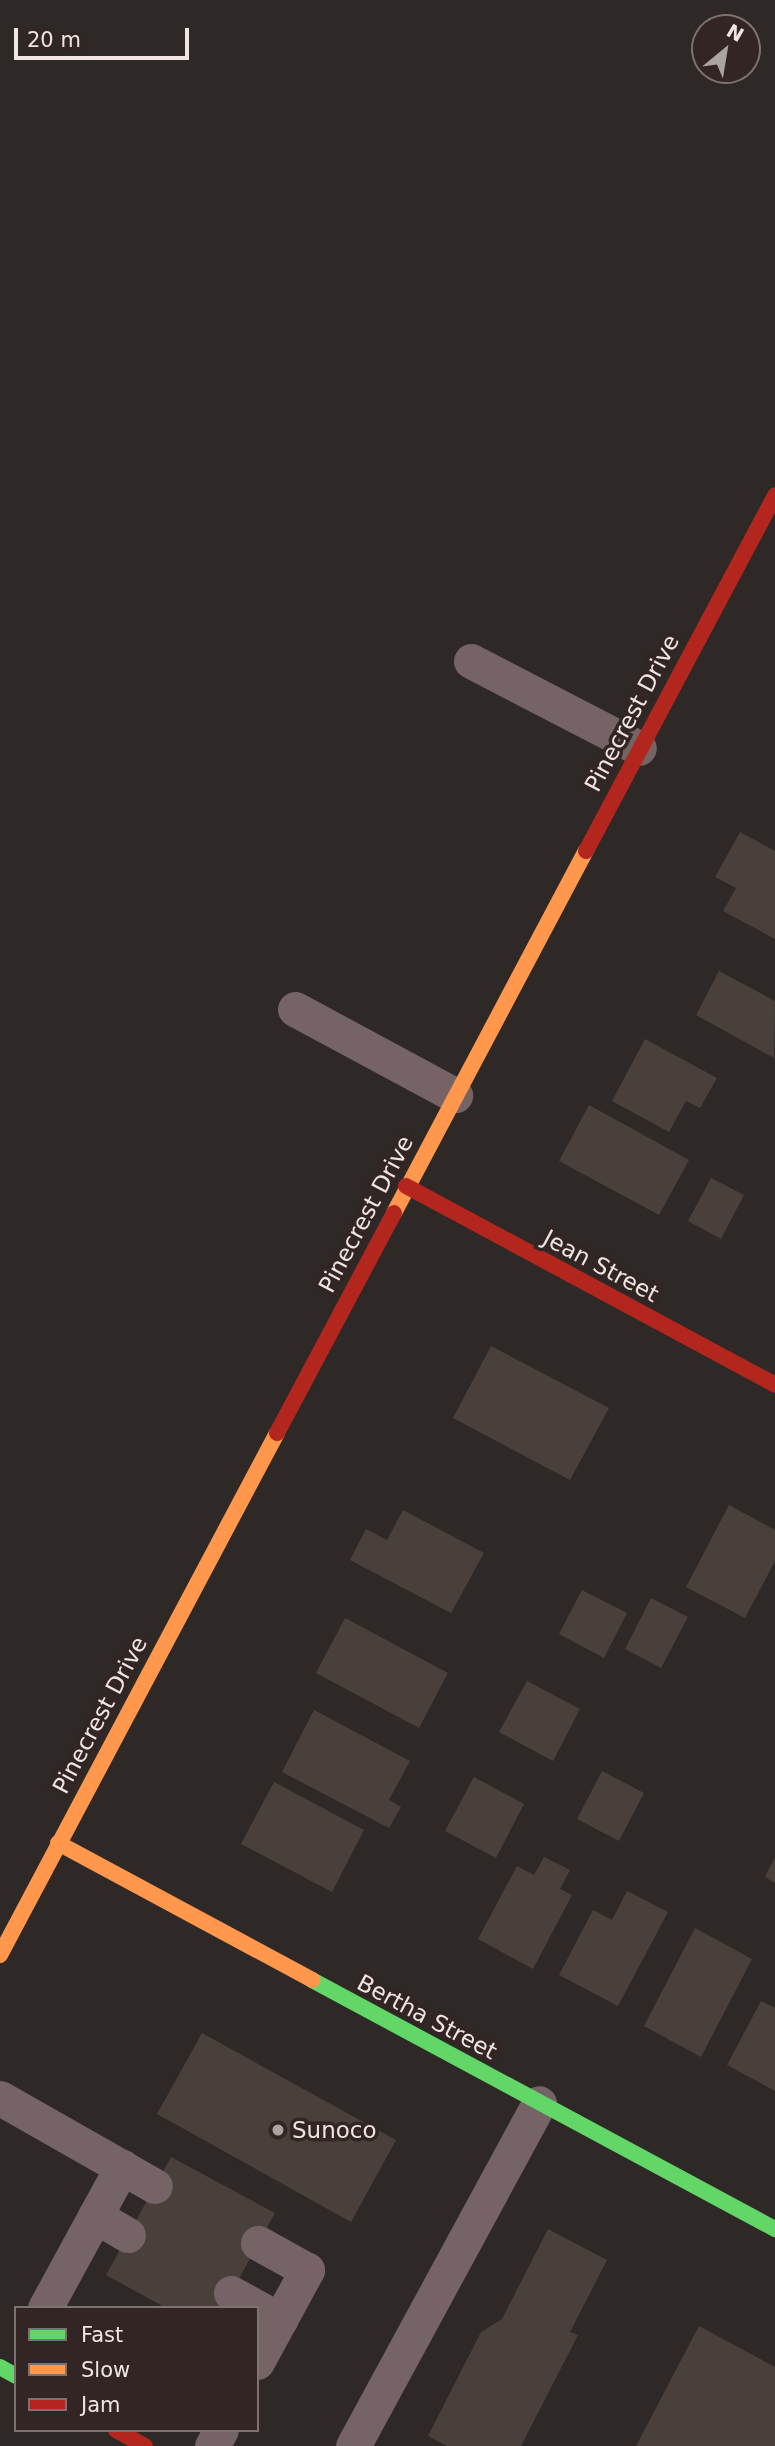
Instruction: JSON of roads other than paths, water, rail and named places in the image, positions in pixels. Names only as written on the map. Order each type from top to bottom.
[{"type":"main road","name":"Pinecrest Drive","points":[[0,1955],[775,495]]},
{"type":"main road","name":"Jean Street","points":[[406,1186],[775,1385]]},
{"type":"main road","name":"Bertha Street","points":[[58,1843],[775,2229]]},
{"type":"main road","points":[[120,2432],[145,2446]]},
{"type":"lane","points":[[471,661],[639,748]]},
{"type":"lane","points":[[295,1009],[455,1095]]},
{"type":"lane","points":[[0,2098],[155,2186]]},
{"type":"lane","points":[[352,2446],[539,2103]]},
{"type":"lane","points":[[46,2306],[122,2167]]},
{"type":"lane","points":[[95,2216],[128,2235]]},
{"type":"lane","points":[[258,2243],[307,2270],[259,2358]]},
{"type":"lane","points":[[231,2292],[256,2306]]},
{"type":"lane","points":[[259,2308],[280,2320]]},
{"type":"place","name":"Sunoco","points":[[278,2130]]}]
